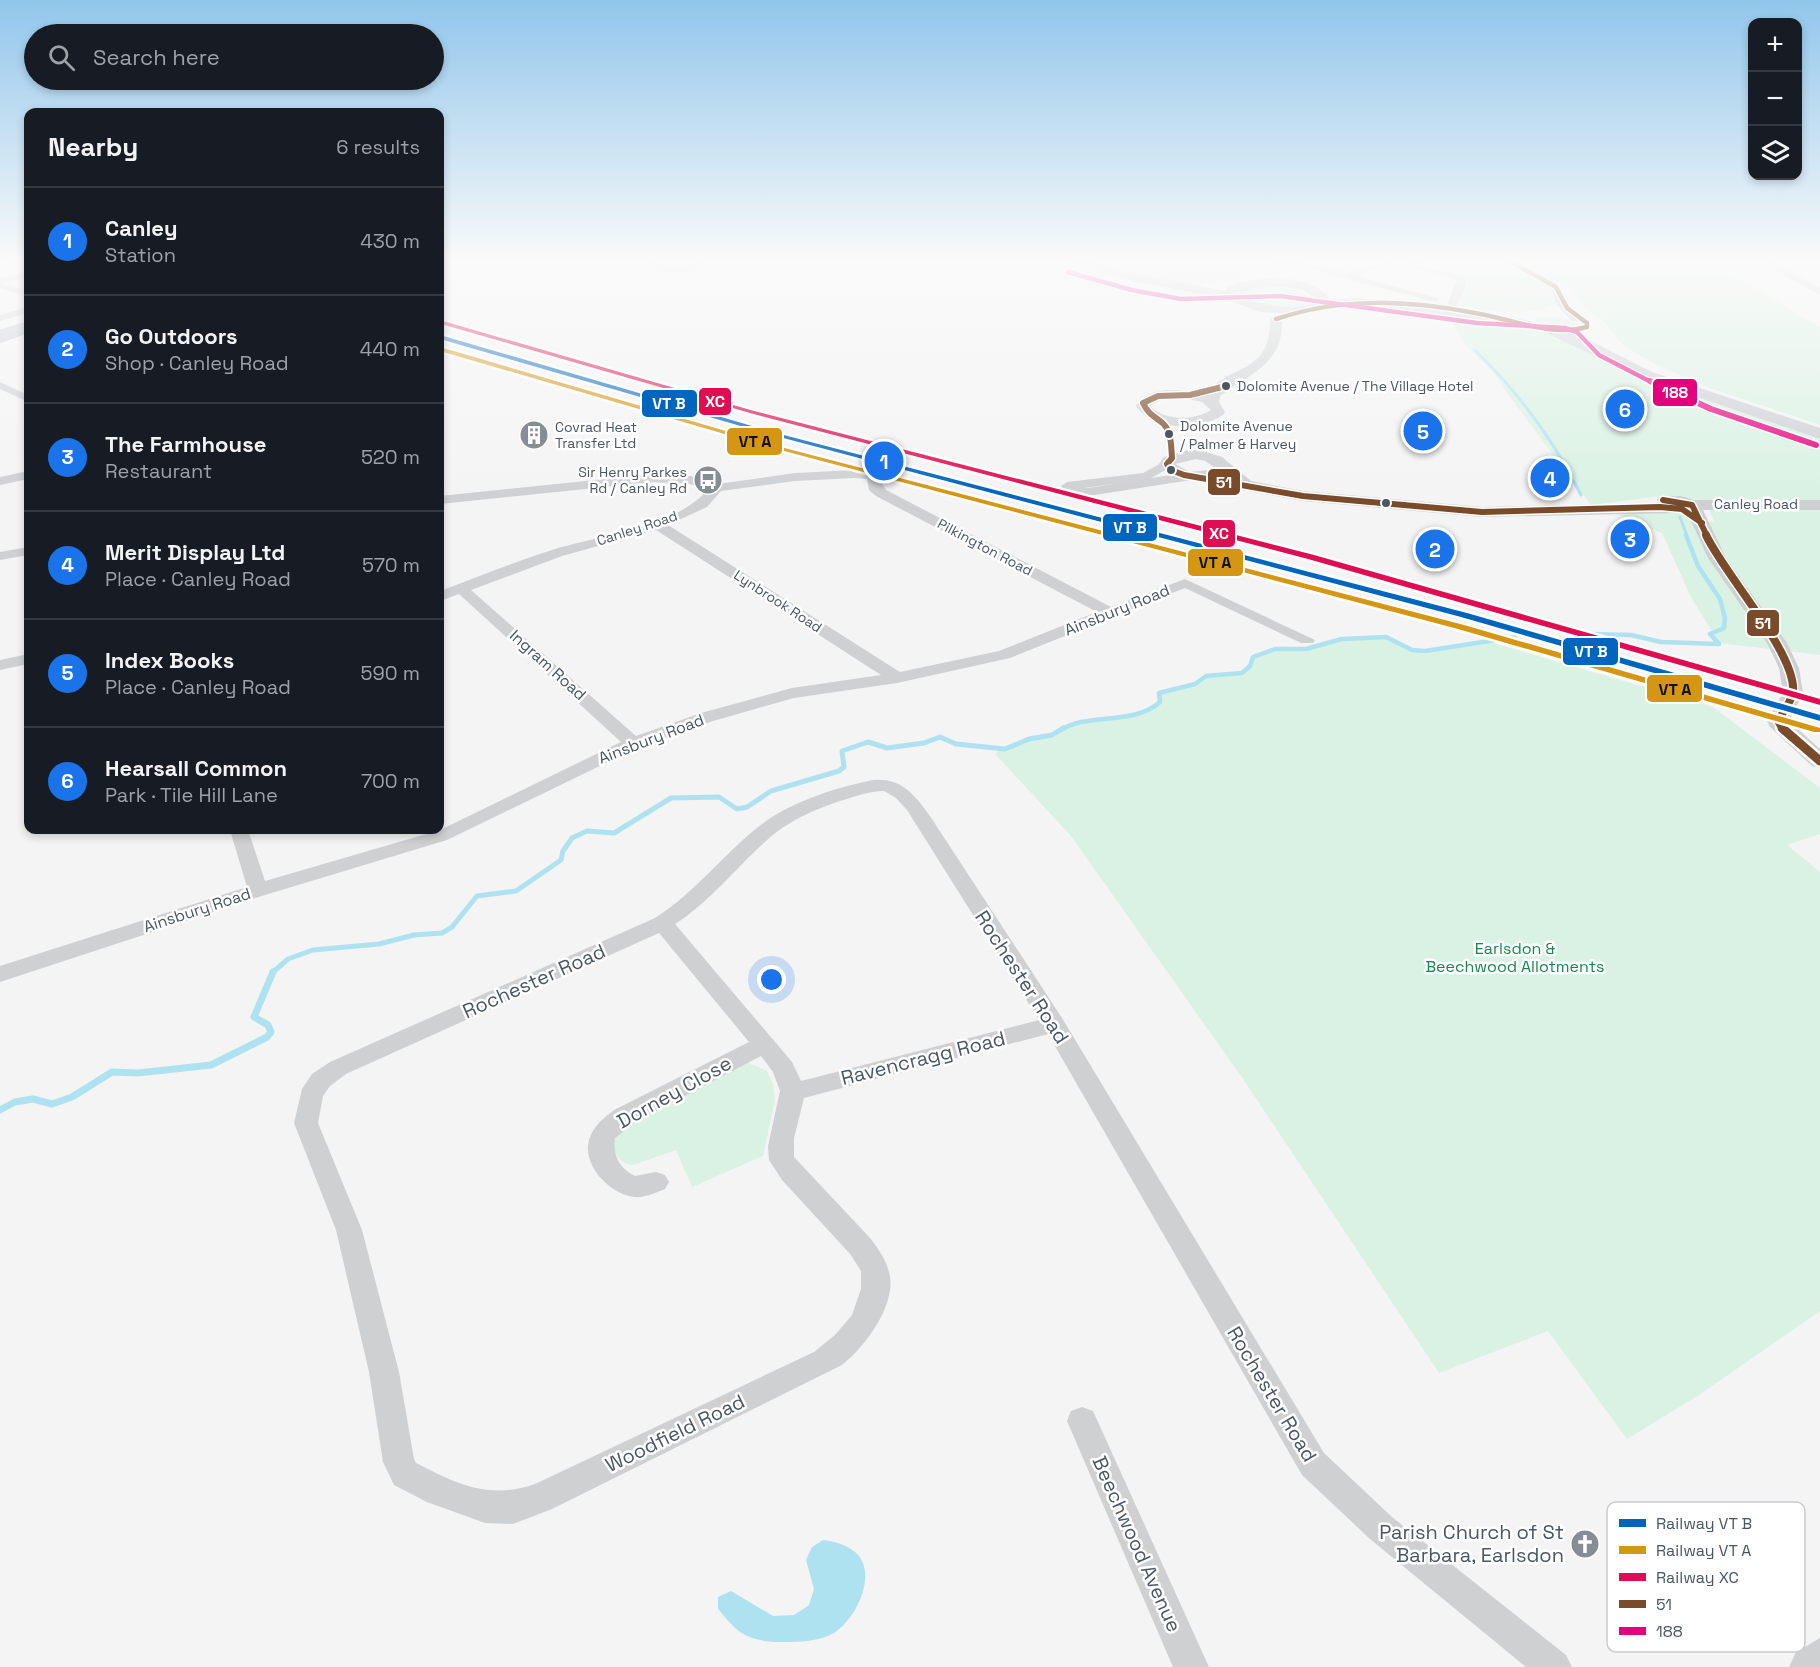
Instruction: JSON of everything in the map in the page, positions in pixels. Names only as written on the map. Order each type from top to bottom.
[{"type":"main road","points":[[1573,338],[1585,342],[1631,369],[1820,434]]},
{"type":"main road","points":[[1598,338],[1614,350],[1715,398]]},
{"type":"street","points":[[1212,402],[1213,394],[1253,369],[1268,355],[1277,338]]},
{"type":"street","points":[[0,385],[24,397]]},
{"type":"street","points":[[1220,464],[1216,474],[1197,477],[1171,470],[1169,427],[1157,416],[1144,409],[1145,401],[1163,395],[1190,395],[1226,386]]},
{"type":"street","points":[[1190,395],[1212,402],[1217,407],[1218,412],[1194,426],[1195,438],[1220,464]]},
{"type":"street","points":[[1157,416],[1184,421],[1203,419]]},
{"type":"street","points":[[1169,461],[1192,455],[1220,464]]},
{"type":"street","name":"Canley Road","points":[[1169,461],[1156,473],[1131,480],[1086,482],[1067,486],[1072,491],[1088,492],[1197,477],[1320,498],[1482,512],[1820,505]]},
{"type":"street","name":"Canley Road","points":[[1220,464],[1239,481],[1263,489]]},
{"type":"street","name":"Pilkington Road","points":[[717,488],[795,477],[870,475],[875,478],[874,486],[881,493],[1110,613]]},
{"type":"street","points":[[0,481],[24,476]]},
{"type":"street","points":[[444,500],[662,478],[691,480],[717,488]]},
{"type":"street","name":"Canley Road","points":[[447,592],[557,553],[658,525],[702,504],[717,488]]},
{"type":"street","points":[[1687,509],[1717,558],[1777,643],[1789,668],[1793,693],[1778,721],[1781,727],[1820,761]]},
{"type":"street","name":"Lynbrook Road","points":[[658,525],[897,678]]},
{"type":"street","points":[[0,556],[24,552]]},
{"type":"street","name":"Ainsbury Road","points":[[444,832],[461,827],[577,768],[633,743],[764,699],[897,678],[1004,655],[1185,583],[1307,640]]},
{"type":"street","name":"Ingram Road","points":[[447,592],[633,743]]},
{"type":"street","points":[[0,665],[24,660]]},
{"type":"street","name":"Rochester Road","points":[[321,1080],[338,1068],[662,923],[698,899],[767,830],[789,814],[842,794],[885,785],[895,789],[906,798],[920,816],[1054,1024],[1313,1464],[1381,1528],[1554,1667]]},
{"type":"street","points":[[240,834],[258,890]]},
{"type":"street","name":"Ainsbury Road","points":[[0,974],[438,834]]},
{"type":"street","points":[[662,923],[784,1068],[792,1092]]},
{"type":"street","name":"Ravencragg Road","points":[[792,1092],[1054,1024]]},
{"type":"street","name":"Dorney Close","points":[[656,1182],[639,1187],[630,1186],[613,1174],[601,1152],[601,1141],[605,1132],[625,1116],[764,1044]]},
{"type":"street","name":"Woodfield Road","points":[[321,1080],[311,1095],[306,1123],[349,1230],[384,1372],[399,1462],[405,1474],[438,1491],[485,1507],[513,1508],[541,1498],[824,1361],[843,1349],[855,1334],[867,1316],[877,1286],[875,1269],[866,1252],[801,1186],[780,1158],[781,1141],[790,1114],[792,1092]]},
{"type":"street","name":"Beechwood Avenue","points":[[1083,1421],[1191,1667]]},
{"type":"street","points":[[1812,1667],[1820,1660]]},
{"type":"green space","points":[[1559,338],[1672,387],[1820,439],[1820,502],[1701,500],[1662,496],[1591,505],[1499,380],[1462,339]]},
{"type":"green space","points":[[1617,338],[1820,338],[1820,425],[1710,388],[1657,365],[1624,346]]},
{"type":"green space","points":[[1712,509],[1820,510],[1820,655],[1719,643],[1691,597],[1662,533],[1618,515],[1670,510],[1683,514],[1691,520],[1714,522],[1710,511]]},
{"type":"green space","name":"Earlsdon & Beechwood Allotments","points":[[1386,637],[1419,651],[1459,648],[1477,641],[1490,642],[1713,707],[1820,788],[1820,834],[1787,845],[1820,872],[1820,1311],[1699,1395],[1627,1439],[1548,1331],[1439,1373],[1241,1076],[1071,836],[996,755],[998,750],[1029,739],[1052,735],[1073,722],[1104,721],[1152,709],[1160,702],[1159,693],[1195,684],[1206,676],[1242,673],[1250,666],[1253,657],[1275,649],[1306,649],[1342,639]]},
{"type":"green space","points":[[748,1063],[766,1070],[773,1084],[775,1100],[763,1156],[692,1187],[676,1150],[633,1165],[627,1164],[618,1157],[613,1147],[613,1136],[616,1131]]},
{"type":"water","points":[[823,1540],[851,1549],[864,1565],[864,1587],[861,1598],[849,1619],[834,1633],[808,1641],[760,1640],[740,1632],[718,1609],[718,1597],[731,1591],[773,1616],[794,1615],[809,1605],[814,1589],[806,1560],[812,1547]]},
{"type":"waterway","points":[[1475,350],[1521,400],[1547,436],[1581,495]]},
{"type":"waterway","points":[[1680,517],[1687,536]]},
{"type":"waterway","points":[[1590,634],[1631,635],[1661,642],[1719,644],[1710,634],[1724,628],[1725,618],[1720,599],[1698,566],[1686,535]]},
{"type":"waterway","points":[[1061,730],[1084,721],[1137,714],[1160,702],[1159,693],[1195,684],[1206,676],[1242,673],[1250,666],[1253,657],[1275,649],[1306,649],[1342,639],[1386,637],[1412,650],[1425,651],[1515,637]]},
{"type":"waterway","points":[[273,972],[288,959],[313,950],[379,944],[414,935],[442,933],[452,927],[477,896],[516,891],[561,860],[563,851],[572,838],[587,831],[614,833],[671,798],[719,797],[737,809],[747,807],[771,791],[839,771],[844,767],[842,751],[868,742],[887,748],[924,743],[940,737],[956,744],[1005,749],[1029,739],[1052,735],[1063,728]]},
{"type":"waterway","points":[[0,1110],[15,1102],[33,1099],[52,1104],[72,1097],[112,1072],[138,1073],[211,1065],[267,1037],[271,1032],[268,1025],[254,1017],[273,972]]},
{"type":"transit line","points":[[444,338],[774,434],[1464,615],[1820,718]]},
{"type":"transit line","name":"188","points":[[1583,338],[1599,355],[1636,375],[1711,409],[1816,445]]},
{"type":"transit line","points":[[444,350],[771,446],[1461,627],[1817,730]]},
{"type":"transit line","name":"51","points":[[1226,386],[1190,395],[1158,396],[1143,403],[1146,410],[1165,425],[1169,432],[1172,458],[1167,464],[1171,470],[1184,475],[1303,496],[1482,512],[1660,507],[1682,509],[1702,523]]},
{"type":"transit line","name":"51","points":[[1663,500],[1692,505],[1717,558],[1777,643],[1789,668],[1793,693],[1778,721],[1781,727],[1820,761]]},
{"type":"rail line","name":"XC","points":[[494,338],[752,412],[1311,557],[1820,702]]},
{"type":"place","name":"Dolomite Avenue / The Village Hotel","points":[[1226,386]]},
{"type":"place","name":"Hearsall Common","points":[[1625,409]]},
{"type":"place","name":"Index Books","points":[[1423,431]]},
{"type":"place","name":"Dolomite Avenue / Palmer & Harvey","points":[[1169,434]]},
{"type":"place","name":"Covrad Heat Transfer Ltd","points":[[534,435]]},
{"type":"place","name":"Canley","points":[[884,461]]},
{"type":"place","name":"Merit Display Ltd","points":[[1550,478]]},
{"type":"place","name":"Sir Henry Parkes Rd / Canley Rd","points":[[708,480]]},
{"type":"place","name":"The Farmhouse","points":[[1630,539]]},
{"type":"place","name":"Go Outdoors","points":[[1435,549]]},
{"type":"place","name":"Parish Church of St Barbara, Earlsdon","points":[[1585,1544]]}]
